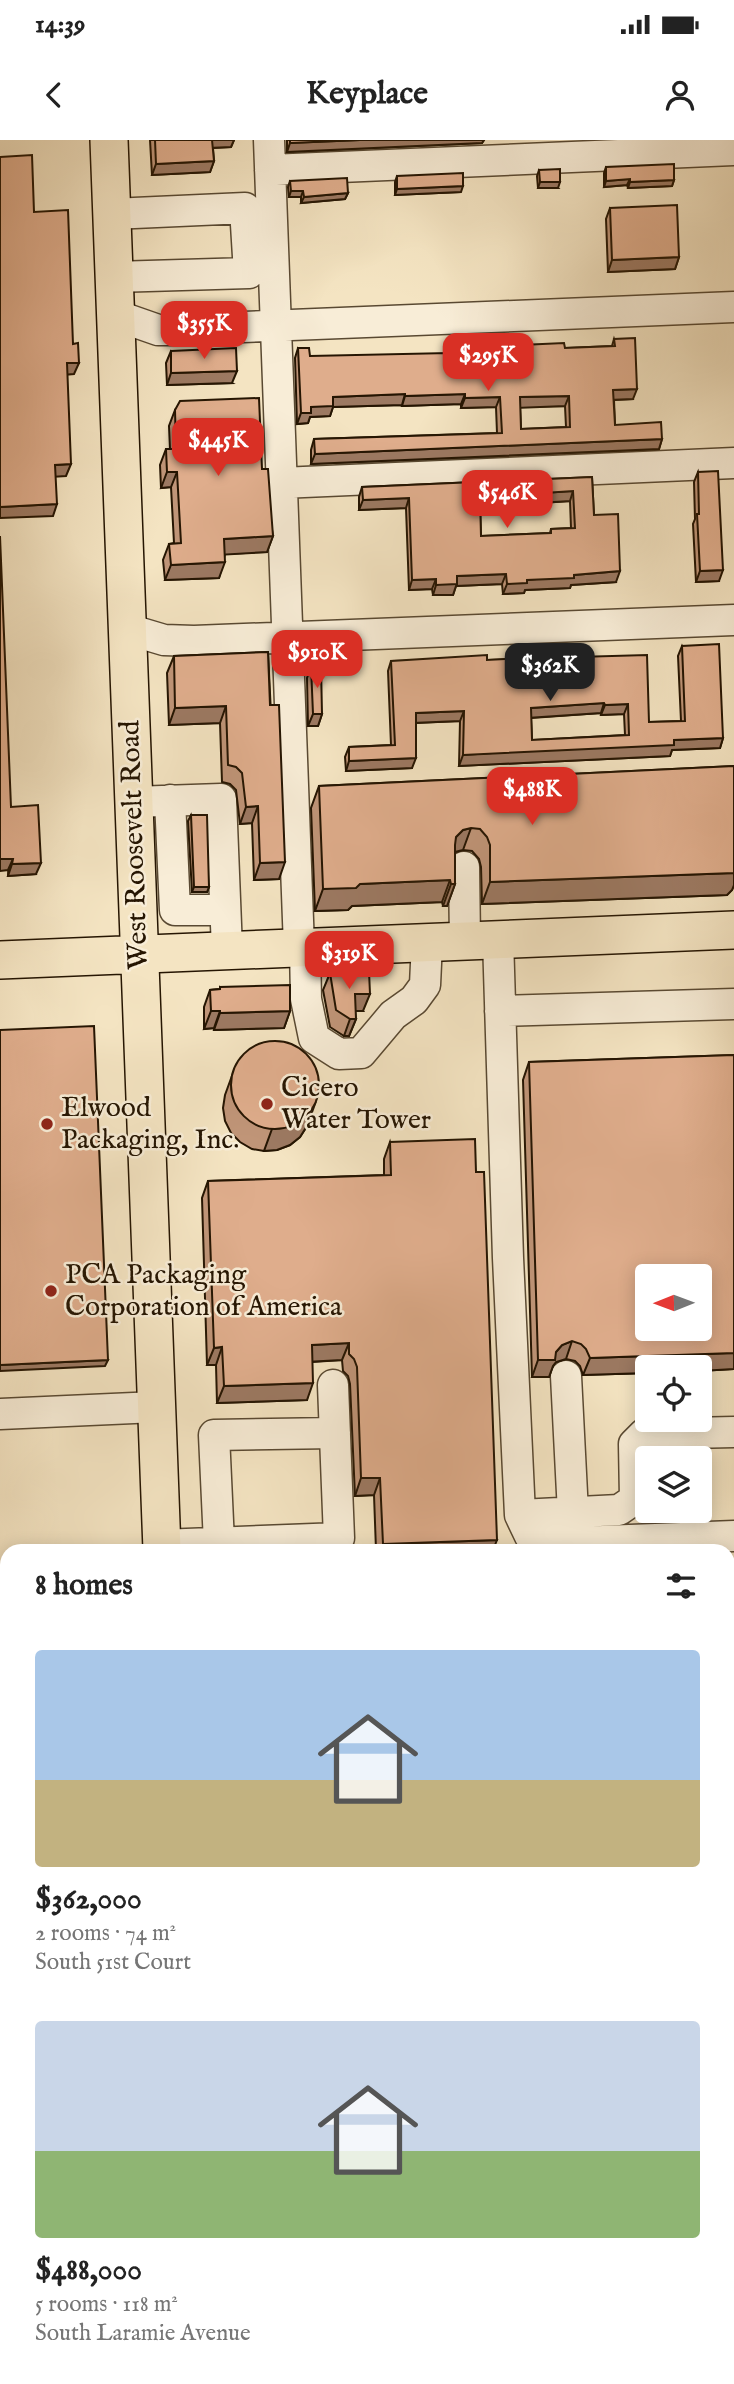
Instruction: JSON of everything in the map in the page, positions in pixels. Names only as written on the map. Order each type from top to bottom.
[{"type":"main road","name":"West Roosevelt Road","points":[[109,140],[162,1544]]},
{"type":"main road","points":[[0,960],[734,930]]},
{"type":"street","points":[[269,140],[287,638],[307,790],[302,947],[306,999],[314,1038],[338,1054],[361,1053],[393,1015],[414,1000],[425,985],[427,942]]},
{"type":"street","points":[[270,170],[734,150]]},
{"type":"street","points":[[112,214],[245,208],[249,273],[114,277]]},
{"type":"street","points":[[115,316],[158,330],[734,307]]},
{"type":"street","points":[[281,483],[734,463]]},
{"type":"street","points":[[127,629],[164,640],[194,641],[734,620]]},
{"type":"street","points":[[133,802],[221,799],[228,950]]},
{"type":"street","points":[[170,800],[174,910],[225,910]]},
{"type":"street","points":[[464,867],[500,1011],[508,1271],[520,1515],[530,1536],[551,1544],[734,1536]]},
{"type":"street","points":[[500,1011],[734,1004]]},
{"type":"street","points":[[566,1376],[573,1513]]},
{"type":"street","points":[[208,1544],[339,1538],[333,1385]]},
{"type":"street","points":[[0,1413],[156,1407]]},
{"type":"street","points":[[520,1515],[619,1510],[635,1499],[634,1444],[644,1434],[734,1432]]},
{"type":"street","points":[[219,1543],[214,1435],[335,1433]]},
{"type":"building","points":[[155,140],[212,140],[214,161],[156,164]]},
{"type":"building","points":[[290,140],[360,140],[290,143]]},
{"type":"building","points":[[32,155],[34,212],[68,210],[73,344],[78,343],[79,363],[67,363],[71,464],[55,465],[57,504],[0,507],[0,157]]},
{"type":"building","points":[[674,164],[674,180],[606,181],[606,167]]},
{"type":"building","points":[[560,169],[560,182],[540,182],[539,170]]},
{"type":"building","points":[[463,173],[463,186],[397,189],[397,176]]},
{"type":"building","points":[[347,178],[348,193],[304,197],[303,191],[291,191],[290,181]]},
{"type":"building","points":[[677,205],[679,257],[612,260],[610,208]]},
{"type":"building","points":[[635,338],[637,389],[613,390],[615,425],[661,422],[662,439],[315,454],[314,439],[502,433],[500,397],[465,398],[465,394],[405,394],[333,397],[333,406],[311,407],[311,413],[301,413],[298,348],[309,348],[310,356],[449,353],[449,357],[498,355],[498,351],[521,350],[521,345],[564,343],[565,348],[615,346],[614,339]],"holes":[[[569,396],[570,427],[521,429],[520,397]]]},
{"type":"building","points":[[236,348],[237,371],[171,373],[171,351]]},
{"type":"building","points":[[259,398],[262,469],[268,469],[273,536],[224,539],[225,562],[171,565],[169,544],[181,543],[177,472],[167,472],[166,449],[176,449],[175,410],[180,401]]},
{"type":"building","points":[[718,471],[723,570],[700,571],[698,472]]},
{"type":"building","points":[[592,477],[594,515],[618,514],[620,571],[507,584],[506,574],[457,576],[457,584],[436,585],[436,579],[412,580],[409,498],[363,500],[362,487]],"holes":[[[573,491],[575,528],[551,529],[551,533],[481,536],[480,497]]]},
{"type":"building","points":[[0,536],[11,807],[38,805],[41,863],[12,864],[13,859],[0,859]]},
{"type":"building","points":[[719,644],[723,738],[674,740],[674,745],[463,755],[464,711],[416,713],[416,758],[349,761],[349,747],[395,745],[391,661],[487,655],[487,660],[577,655],[647,655],[649,722],[685,721],[682,646]],"holes":[[[628,704],[629,735],[532,740],[531,708]]]},
{"type":"building","points":[[268,652],[270,705],[279,705],[285,862],[260,863],[258,806],[246,807],[242,773],[236,767],[228,765],[226,706],[175,708],[174,656]]},
{"type":"building","points":[[311,666],[321,666],[322,714],[313,714]]},
{"type":"building","points":[[734,766],[734,873],[490,882],[490,845],[480,829],[471,828],[463,830],[456,837],[455,884],[451,884],[450,880],[360,884],[356,888],[323,889],[319,786]]},
{"type":"building","points":[[191,815],[207,815],[209,887],[194,887]]},
{"type":"building","points":[[369,971],[370,994],[355,994],[356,1019],[350,1019],[336,1010],[330,973]]},
{"type":"building","points":[[290,985],[290,1011],[211,1011],[210,990],[220,987]]},
{"type":"building","points":[[94,1026],[108,1360],[0,1365],[0,1030]]},
{"type":"building","name":"Cicero Water Tower","points":[[275,1041],[292,1045],[306,1054],[315,1068],[319,1085],[315,1102],[306,1116],[292,1125],[275,1129],[258,1125],[244,1116],[235,1102],[231,1085],[235,1068],[244,1054],[258,1045]]},
{"type":"building","points":[[734,1055],[734,1353],[590,1358],[581,1344],[572,1341],[562,1345],[556,1352],[555,1360],[538,1360],[529,1062]]},
{"type":"building","points":[[475,1139],[476,1172],[484,1172],[497,1540],[383,1544],[380,1478],[361,1478],[357,1367],[349,1354],[349,1343],[312,1345],[313,1383],[224,1386],[222,1347],[214,1348],[208,1181],[391,1175],[390,1142]]},
{"type":"place","name":"Cicero Water Tower","points":[[267,1104]]},
{"type":"place","name":"Elwood Packaging, Inc.","points":[[47,1124]]},
{"type":"place","name":"PCA Packaging Corporation of America","points":[[51,1291]]}]
